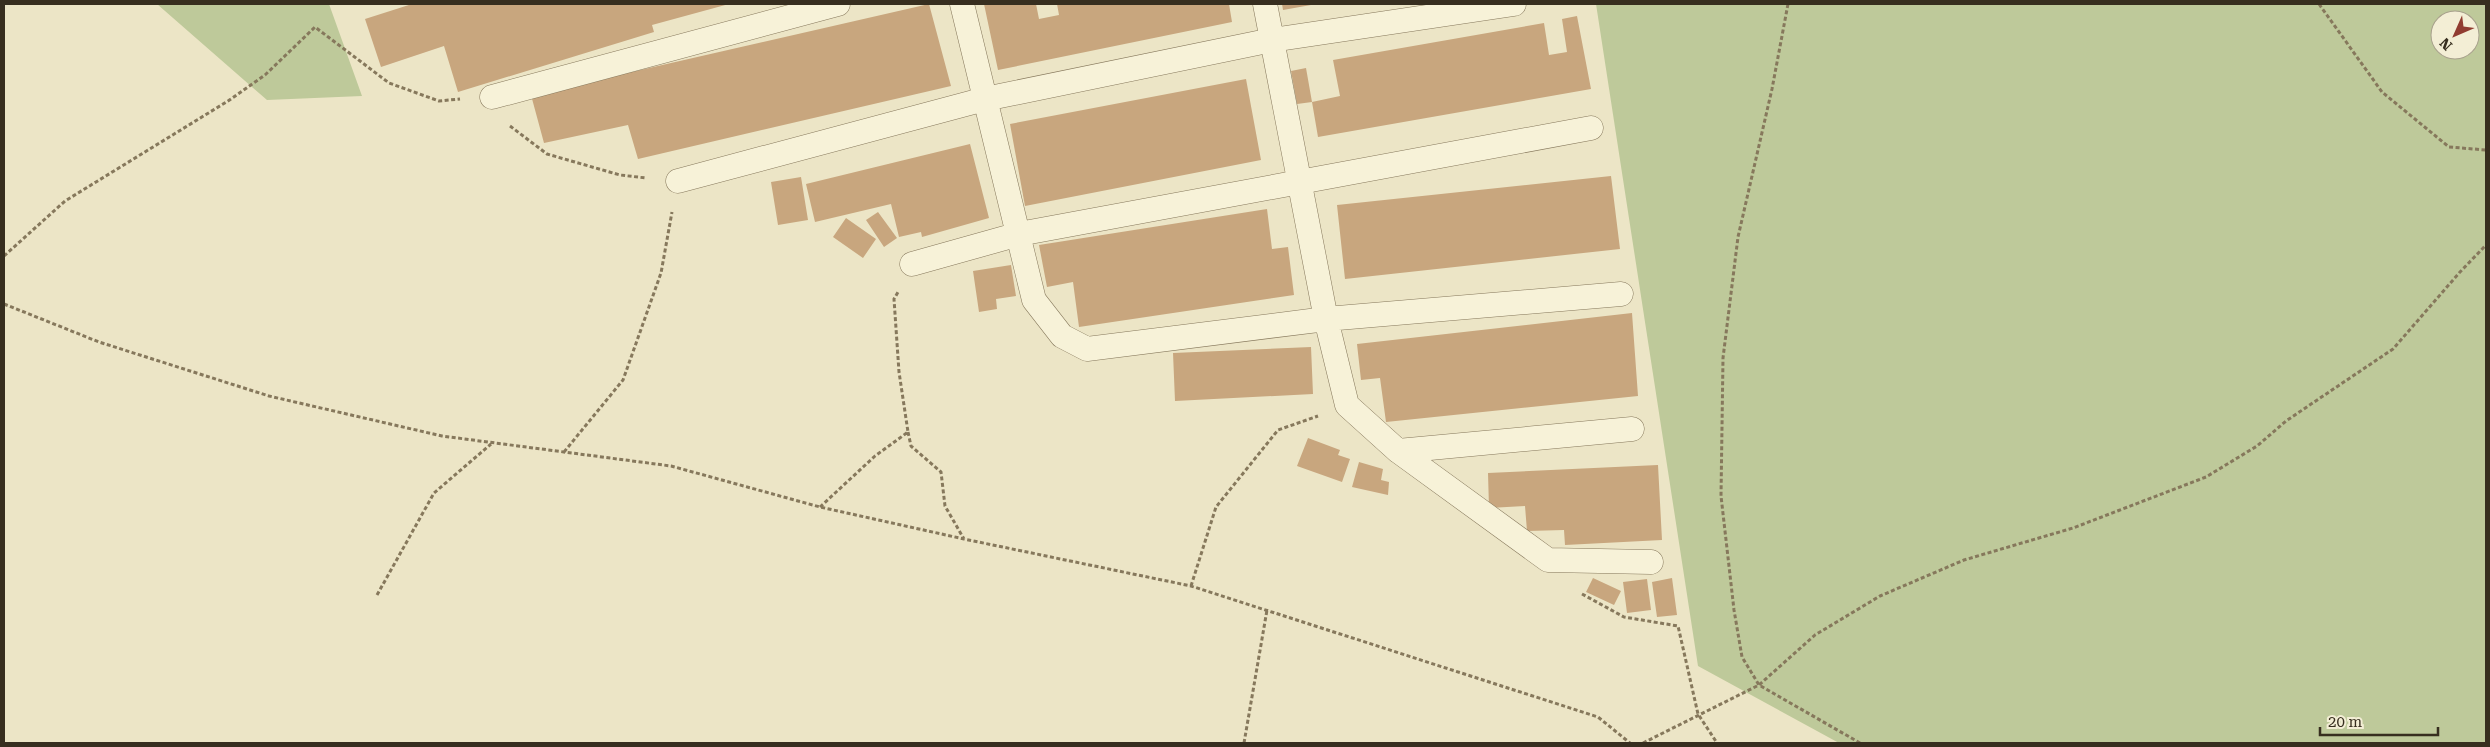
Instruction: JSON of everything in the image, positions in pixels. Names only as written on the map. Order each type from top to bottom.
[{"type":"lane","points":[[492,97],[838,4]]},
{"type":"lane","points":[[962,4],[1034,300],[1062,336],[1087,349],[1326,319],[1621,294]]},
{"type":"lane","points":[[1265,4],[1326,319],[1347,406],[1398,451],[1548,560],[1651,562]]},
{"type":"lane","points":[[678,181],[985,99],[1272,40],[1514,4]]},
{"type":"lane","points":[[912,264],[1019,234],[1591,128]]},
{"type":"lane","points":[[1398,451],[1632,429]]},
{"type":"path","points":[[1788,4],[1772,89],[1738,237],[1723,358],[1721,496],[1734,610],[1742,657],[1758,684],[1860,743]]},
{"type":"path","points":[[2319,4],[2382,92],[2449,147],[2486,150]]},
{"type":"path","points":[[4,256],[65,201],[228,101],[265,75],[315,27],[389,83],[439,101],[492,97],[510,126],[547,154],[620,175],[678,181],[661,273],[623,380],[564,452]]},
{"type":"path","points":[[1643,743],[1758,684],[1816,635],[1880,596],[1964,560],[2073,528],[2206,477],[2257,446],[2286,421],[2393,350],[2486,245]]},
{"type":"path","points":[[912,264],[894,299],[899,372],[908,432],[911,446],[941,472],[945,506],[964,539]]},
{"type":"path","points":[[4,304],[99,342],[269,396],[442,436],[491,444],[671,466],[820,507],[1191,586],[1598,717],[1630,743]]},
{"type":"path","points":[[1191,586],[1216,508],[1278,430],[1347,406]]},
{"type":"path","points":[[820,507],[875,456],[908,432]]},
{"type":"path","points":[[377,595],[434,493],[491,444]]},
{"type":"path","points":[[1548,560],[1582,595],[1624,617],[1678,626],[1698,714],[1717,743]]},
{"type":"path","points":[[1244,743],[1267,610]]},
{"type":"green space","points":[[157,4],[329,4],[362,96],[267,100]]},
{"type":"green space","points":[[1596,4],[2486,4],[2486,743],[1839,743],[1698,666]]},
{"type":"building","points":[[412,4],[729,4],[652,25],[654,32],[458,92],[444,46],[381,67],[365,19]]},
{"type":"building","points":[[929,4],[951,86],[638,159],[628,125],[544,143],[531,95]]},
{"type":"building","points":[[984,4],[1036,4],[1039,19],[1059,15],[1057,4],[1229,4],[1232,22],[998,70]]},
{"type":"building","points":[[1282,4],[1311,4],[1311,5],[1283,10]]},
{"type":"building","points":[[1577,16],[1591,89],[1318,137],[1312,102],[1340,96],[1333,60],[1544,23],[1549,55],[1567,52],[1562,19]]},
{"type":"building","points":[[1306,68],[1312,102],[1297,104],[1291,71]]},
{"type":"building","points":[[1246,79],[1261,160],[1025,206],[1010,124]]},
{"type":"building","points":[[970,144],[989,218],[922,237],[921,232],[899,237],[891,204],[815,222],[806,184]]},
{"type":"building","points":[[1611,176],[1620,249],[1345,279],[1337,205]]},
{"type":"building","points":[[801,177],[808,220],[778,225],[771,182]]},
{"type":"building","points":[[1267,209],[1272,249],[1288,247],[1294,295],[1079,327],[1073,282],[1047,287],[1039,245]]},
{"type":"building","points":[[878,212],[897,238],[884,247],[866,220]]},
{"type":"building","points":[[846,218],[876,239],[863,258],[833,237]]},
{"type":"building","points":[[1011,265],[1016,296],[996,299],[997,309],[979,312],[973,271]]},
{"type":"building","points":[[1632,313],[1638,396],[1386,422],[1380,378],[1361,380],[1357,344]]},
{"type":"building","points":[[1311,347],[1313,394],[1175,401],[1173,353]]},
{"type":"building","points":[[1308,438],[1340,450],[1338,455],[1350,459],[1342,482],[1297,466]]},
{"type":"building","points":[[1359,462],[1383,469],[1381,480],[1389,482],[1388,495],[1352,487]]},
{"type":"building","points":[[1658,465],[1662,540],[1565,545],[1564,530],[1527,531],[1525,506],[1489,508],[1488,473]]},
{"type":"building","points":[[1593,578],[1621,591],[1614,605],[1586,592]]},
{"type":"building","points":[[1672,578],[1677,615],[1657,617],[1652,582]]},
{"type":"building","points":[[1647,579],[1651,610],[1627,613],[1623,582]]}]
